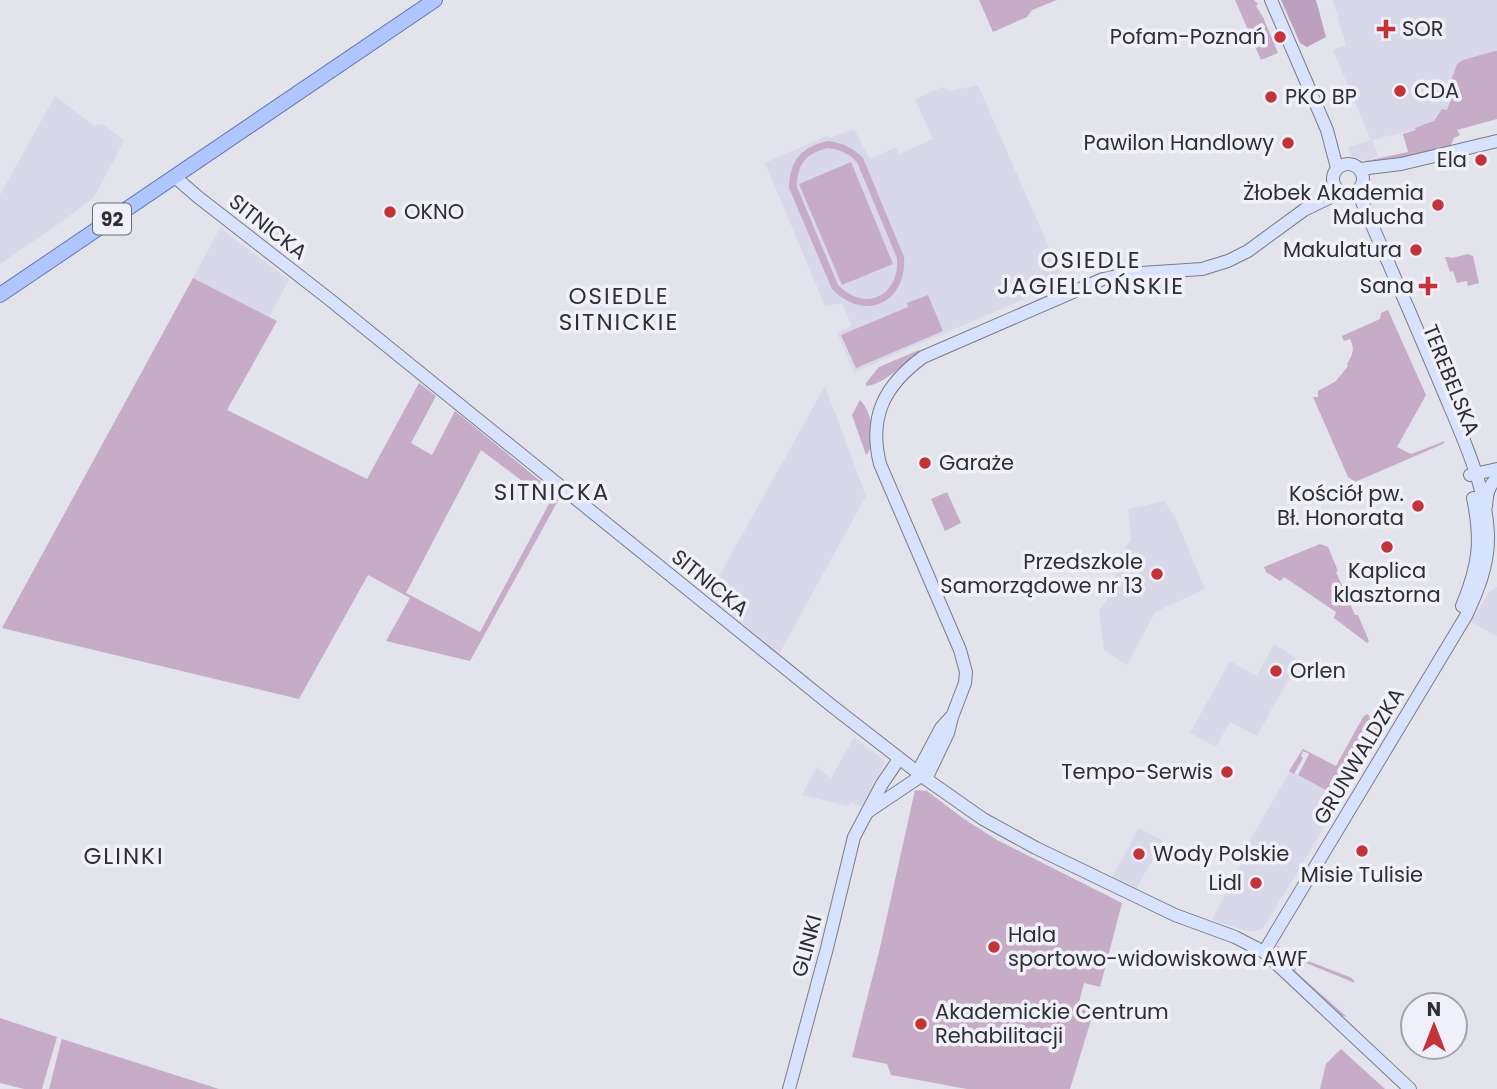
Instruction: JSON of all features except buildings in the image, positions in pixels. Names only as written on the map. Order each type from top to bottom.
[{"type":"main road","name":"92","points":[[0,295],[435,0]]},
{"type":"street","name":"TEREBELSKA","points":[[1271,0],[1327,130],[1358,175],[1362,202],[1448,402],[1486,517]]},
{"type":"street","name":"TEREBELSKA","points":[[1327,130],[1335,174]]},
{"type":"street","points":[[1358,175],[1497,141]]},
{"type":"street","points":[[1304,210],[1345,163],[1358,175]]},
{"type":"street","points":[[1335,174],[1335,187],[1343,193]]},
{"type":"street","points":[[865,814],[921,776],[948,733],[965,683],[960,650],[878,456],[880,411],[892,385],[906,369],[923,356],[1103,279],[1126,274],[1202,269],[1228,261],[1248,251],[1304,210],[1343,193],[1353,193],[1358,175]]},
{"type":"street","name":"SITNICKA","points":[[175,177],[921,776],[983,819],[1036,848],[1175,915],[1236,937],[1264,952],[1410,1089]]},
{"type":"street","name":"TEREBELSKA","points":[[1343,193],[1355,205],[1416,341],[1473,479],[1479,533],[1477,563],[1443,652]]},
{"type":"street","name":"TEREBELSKA","points":[[1443,652],[1466,616],[1482,579],[1488,544],[1487,495],[1497,475]]},
{"type":"street","points":[[1473,479],[1497,475]]},
{"type":"street","name":"GRUNWALDZKA","points":[[1264,952],[1443,652]]},
{"type":"street","name":"GLINKI","points":[[789,1089],[854,837],[882,783],[899,759]]},
{"type":"shaded area","points":[[979,0],[1057,0],[1032,10],[1027,17],[993,32]]},
{"type":"shaded area","points":[[1235,0],[1254,0],[1258,4],[1256,6],[1278,53],[1261,60]]},
{"type":"shaded area","points":[[1281,0],[1316,0],[1326,37],[1307,47],[1300,43]]},
{"type":"shaded area","points":[[1333,0],[1497,0],[1497,110],[1372,140],[1378,156],[1366,161],[1351,156],[1348,147],[1371,140],[1333,50],[1346,45]]},
{"type":"shaded area","points":[[1497,51],[1497,119],[1457,130],[1460,135],[1454,138],[1450,147],[1430,154],[1366,163],[1408,152],[1403,134],[1434,121],[1442,109],[1447,110],[1453,94],[1447,92],[1457,64]]},
{"type":"shaded area","points":[[978,85],[1064,282],[854,372],[837,333],[852,326],[842,303],[825,306],[765,163],[827,136],[830,138],[854,129],[870,159],[896,147],[899,154],[933,139],[915,99],[942,87],[950,91]]},
{"type":"shaded area","points":[[55,96],[94,126],[103,124],[124,141],[94,197],[0,264],[0,195]]},
{"type":"shaded area","points":[[828,141],[843,144],[863,158],[904,257],[899,286],[882,303],[858,305],[832,289],[789,188],[792,170],[799,156]],"holes":[[[828,148],[841,151],[857,162],[897,258],[893,282],[887,291],[879,296],[859,298],[838,285],[797,187],[804,161],[814,153]]]},
{"type":"shaded area","points":[[851,162],[893,264],[842,285],[799,184]]},
{"type":"shaded area","points":[[220,228],[289,280],[269,317],[193,278]]},
{"type":"shaded area","points":[[1468,254],[1473,256],[1479,283],[1468,286],[1467,281],[1457,283],[1445,257]]},
{"type":"shaded area","points":[[193,278],[277,321],[227,410],[367,479],[419,383],[436,396],[411,443],[432,455],[455,411],[560,497],[470,661],[386,641],[410,598],[368,575],[299,699],[2,628]],"holes":[[[481,450],[550,502],[480,632],[406,593]]]},
{"type":"shaded area","points":[[928,295],[943,331],[856,368],[841,335],[908,307],[907,303]]},
{"type":"shaded area","points":[[1388,310],[1426,395],[1397,447],[1411,454],[1445,441],[1355,482],[1348,477],[1313,397],[1318,397],[1318,391],[1336,381],[1348,366],[1353,349],[1350,339],[1344,341],[1342,336],[1380,319],[1381,313]]},
{"type":"shaded area","points":[[919,350],[919,353],[886,378],[866,386],[879,367]]},
{"type":"shaded area","points":[[825,386],[866,496],[779,654],[708,596]]},
{"type":"shaded area","points":[[860,400],[868,412],[873,435],[866,455],[852,415]]},
{"type":"shaded area","points":[[947,492],[961,523],[945,531],[931,499]]},
{"type":"shaded area","name":"Przedszkole Samorządowe nr 13","points":[[1164,501],[1175,517],[1205,589],[1155,612],[1127,665],[1104,650],[1099,610],[1116,588],[1115,561],[1131,540],[1128,509]]},
{"type":"shaded area","points":[[1320,544],[1328,547],[1338,571],[1336,572],[1369,641],[1367,643],[1334,618],[1336,612],[1284,577],[1280,581],[1266,572],[1264,567]]},
{"type":"shaded area","points":[[1497,587],[1497,636],[1471,622],[1489,592]]},
{"type":"shaded area","points":[[1274,644],[1299,660],[1257,736],[1230,722],[1216,747],[1190,733],[1230,661],[1257,676]]},
{"type":"shaded area","points":[[1367,714],[1382,727],[1337,804],[1331,800],[1333,794],[1298,775],[1309,754],[1303,751],[1303,758],[1294,774],[1289,771],[1303,749],[1336,766]]},
{"type":"shaded area","points":[[854,737],[885,763],[862,807],[851,802],[848,806],[802,795],[817,767],[831,778]]},
{"type":"shaded area","points":[[1290,771],[1340,798],[1263,928],[1247,931],[1212,920],[1244,858],[1241,856]]},
{"type":"shaded area","points":[[915,790],[927,791],[997,840],[1122,903],[1100,987],[1084,983],[1079,1002],[1095,1007],[1070,1089],[967,1089],[891,1075],[887,1064],[852,1057],[879,952]]},
{"type":"shaded area","points":[[1139,828],[1163,841],[1136,889],[1112,877]]},
{"type":"shaded area","points":[[1277,945],[1285,952],[1352,978],[1355,983],[1301,961],[1295,971],[1347,1017],[1340,1015],[1280,960]]},
{"type":"shaded area","points":[[0,1018],[57,1037],[42,1089],[24,1089],[0,1083]]},
{"type":"shaded area","points":[[62,1039],[219,1089],[49,1089]]},
{"type":"shaded area","points":[[1341,1049],[1385,1089],[1320,1089],[1326,1064]]},
{"type":"place","name":"SOR","points":[[1386,29]]},
{"type":"place","name":"Pofam-Poznań","points":[[1280,37]]},
{"type":"place","name":"CDA","points":[[1400,91]]},
{"type":"place","name":"PKO BP","points":[[1271,97]]},
{"type":"place","name":"Pawilon Handlowy","points":[[1288,143]]},
{"type":"place","name":"Ela","points":[[1481,160]]},
{"type":"place","name":"Żłobek Akademia Malucha","points":[[1438,205]]},
{"type":"place","name":"OKNO","points":[[390,212]]},
{"type":"place","name":"Makulatura","points":[[1416,250]]},
{"type":"place","name":"Sana","points":[[1428,286]]},
{"type":"place","name":"Garaże","points":[[925,463]]},
{"type":"place","name":"Kościół pw. Bł. Honorata","points":[[1418,506]]},
{"type":"place","name":"Kaplica klasztorna","points":[[1387,547]]},
{"type":"place","name":"Przedszkole Samorządowe nr 13","points":[[1157,574]]},
{"type":"place","name":"Orlen","points":[[1276,671]]},
{"type":"place","name":"Tempo-Serwis","points":[[1227,772]]},
{"type":"place","name":"Misie Tulisie","points":[[1362,851]]},
{"type":"place","name":"Wody Polskie","points":[[1139,854]]},
{"type":"place","name":"Lidl","points":[[1256,883]]},
{"type":"place","name":"Hala sportowo-widowiskowa AWF","points":[[994,947]]},
{"type":"place","name":"Akademickie Centrum Rehabilitacji","points":[[921,1024]]},
{"type":"district","name":"OSIEDLE JAGIELLOŃSKIE","points":[[1091,273]]},
{"type":"district","name":"OSIEDLE SITNICKIE","points":[[619,309]]},
{"type":"district","name":"SITNICKA","points":[[552,492]]},
{"type":"district","name":"GLINKI","points":[[124,856]]}]
